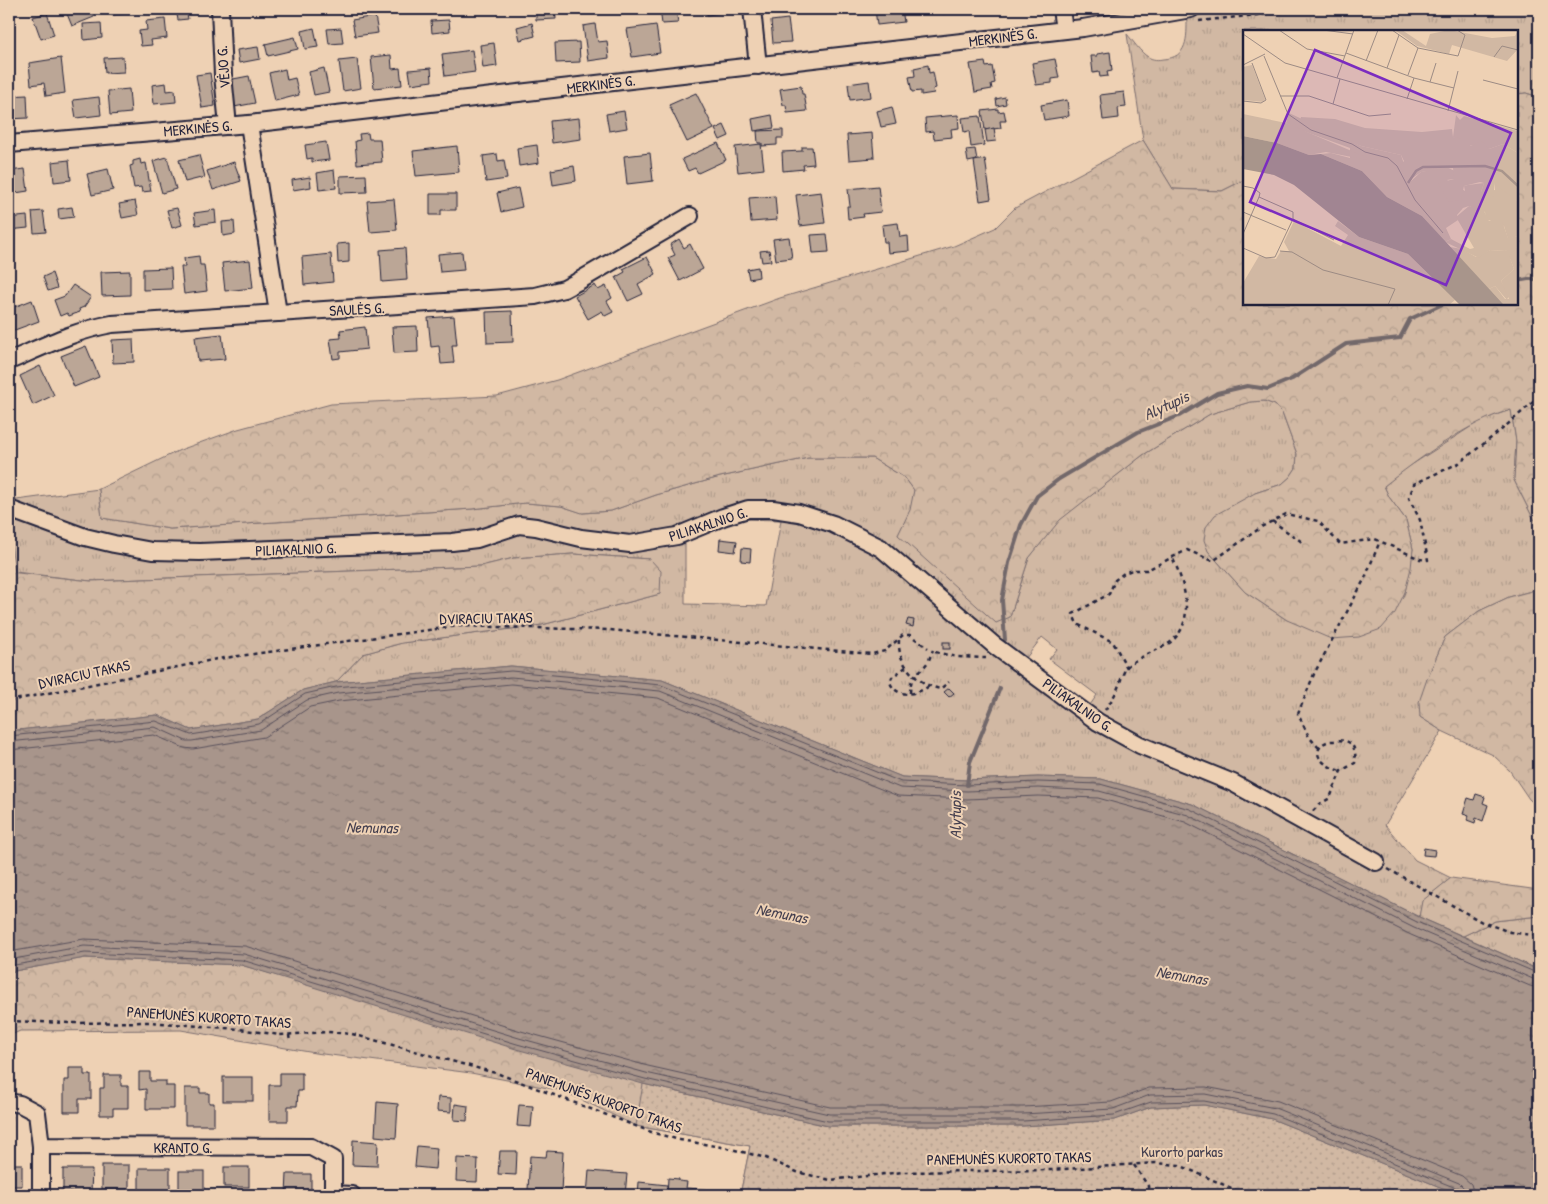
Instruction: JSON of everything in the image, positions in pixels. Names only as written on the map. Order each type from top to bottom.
[{"type":"street","name":"VĖJO G.","points":[[220,9],[223,75],[228,126]]},
{"type":"street","points":[[752,9],[758,66]]},
{"type":"street","points":[[1060,9],[1064,30]]},
{"type":"street","name":"MERKINĖS G.","points":[[9,144],[249,124],[1193,15]]},
{"type":"street","points":[[249,124],[278,313]]},
{"type":"street","name":"SAULĖS G.","points":[[9,361],[95,327],[112,324],[536,296],[550,293],[577,282],[690,216]]},
{"type":"street","name":"PILIAKALNIO G.","points":[[9,509],[85,537],[114,544],[152,551],[200,552],[452,542],[477,539],[519,525],[582,538],[630,544],[677,536],[724,516],[748,509],[773,509],[799,513],[833,524],[881,548],[902,564],[995,646],[1098,722],[1140,745],[1233,783],[1376,862]]},
{"type":"street","points":[[9,1102],[20,1104],[37,1113],[41,1146],[41,1195]]},
{"type":"street","name":"KRANTO G.","points":[[41,1146],[311,1147],[333,1159],[333,1194],[352,1195]]},
{"type":"path","points":[[1193,15],[1315,9]]},
{"type":"path","points":[[1126,668],[1113,642],[1077,624],[1073,614],[1110,594],[1115,580],[1124,573],[1132,570],[1147,570],[1188,550],[1213,561],[1262,526],[1286,514],[1318,521],[1340,544],[1375,539],[1420,559],[1428,560],[1420,520],[1409,498],[1414,484],[1459,463],[1539,397]]},
{"type":"path","points":[[1272,521],[1302,542]]},
{"type":"path","points":[[1341,771],[1331,769],[1322,761],[1318,752],[1319,748],[1309,737],[1298,714],[1314,674],[1365,578],[1380,541]]},
{"type":"path","points":[[1098,722],[1116,692],[1126,668],[1148,654],[1169,644],[1178,635],[1184,624],[1187,609],[1179,571],[1172,557]]},
{"type":"path","name":"DVIRACIU TAKAS","points":[[9,701],[217,659],[458,626],[610,630],[872,654],[885,651],[900,639]]},
{"type":"path","points":[[928,648],[910,635],[903,635],[900,639],[898,650],[906,667],[929,686],[940,688],[948,682]]},
{"type":"path","points":[[910,694],[914,675],[927,663],[934,651],[957,657],[992,658]]},
{"type":"path","points":[[906,667],[892,677],[890,682],[892,689],[901,694],[910,694],[922,692],[929,686]]},
{"type":"path","points":[[1303,821],[1320,804],[1330,798],[1341,771],[1355,763],[1356,752],[1350,743],[1341,739],[1326,742],[1319,748]]},
{"type":"path","points":[[1376,862],[1482,922],[1510,932],[1539,936]]},
{"type":"path","name":"PANEMUNĖS KURORTO TAKAS","points":[[9,1021],[72,1023],[149,1022],[289,1035],[328,1032],[352,1034],[413,1049],[499,1074],[654,1133],[766,1158],[797,1172],[830,1180],[903,1172],[1051,1170],[1156,1163],[1179,1165],[1247,1195]]},
{"type":"path","points":[[289,1035],[290,1042]]},
{"type":"path","points":[[1134,1165],[1148,1186],[1149,1195]]},
{"type":"green space","points":[[1239,9],[1539,9],[1539,97],[1526,93],[1518,94],[1518,30],[1243,30],[1243,180],[1222,191],[1173,189],[1143,140],[1127,34],[1148,57],[1157,60],[1171,58],[1182,51],[1184,46],[1187,33],[1187,18],[1218,11]]},
{"type":"green space","points":[[1526,93],[1539,97],[1539,525],[1532,516],[1514,480],[1516,441],[1511,410],[1479,422],[1445,442],[1384,486],[1389,497],[1406,520],[1413,549],[1411,568],[1405,592],[1395,613],[1381,629],[1359,637],[1331,639],[1287,620],[1245,592],[1208,551],[1204,540],[1206,527],[1215,515],[1255,493],[1282,484],[1296,468],[1297,454],[1282,413],[1275,405],[1264,401],[1250,402],[1210,414],[1143,455],[1060,520],[1029,558],[1010,617],[996,623],[898,535],[910,510],[914,490],[905,478],[872,458],[808,458],[720,477],[656,495],[611,511],[582,513],[561,506],[526,503],[472,509],[170,529],[102,518],[99,489],[180,450],[238,429],[331,404],[497,396],[557,380],[780,298],[954,246],[995,228],[1015,208],[1143,140],[1173,189],[1222,191],[1243,180],[1243,305],[1518,305],[1518,94]]},
{"type":"green space","points":[[1264,401],[1275,405],[1282,413],[1297,454],[1296,468],[1282,484],[1255,493],[1208,551],[1245,592],[1287,620],[1405,592],[1413,549],[1406,520],[1389,497],[1384,486],[1405,469],[1483,419],[1511,410],[1516,441],[1514,480],[1532,516],[1539,525],[1539,589],[1509,597],[1479,611],[1445,637],[1427,679],[1420,717],[1442,731],[1385,825],[1415,860],[1451,878],[1423,901],[1419,917],[1192,804],[1101,779],[1038,777],[967,780],[902,777],[662,680],[511,666],[336,682],[363,654],[402,643],[542,625],[660,594],[650,559],[573,554],[514,558],[481,566],[91,581],[15,572],[9,530],[9,501],[99,489],[102,518],[170,529],[472,509],[526,503],[561,506],[583,513],[611,511],[656,495],[720,477],[808,458],[872,458],[905,478],[914,490],[911,510],[898,535],[1010,617],[1029,558],[1059,520],[1143,455],[1210,414],[1250,402]],"holes":[[[736,519],[781,520],[766,606],[685,604],[685,541]],[[1042,637],[1057,649],[1049,659],[1097,695],[1090,705],[1026,658]]]},
{"type":"green space","points":[[573,554],[650,559],[661,571],[660,594],[542,625],[402,643],[363,654],[336,682],[303,690],[258,719],[191,730],[157,715],[9,731],[9,572],[91,581],[481,566],[514,558]]},
{"type":"green space","points":[[1539,589],[1539,808],[1529,799],[1510,771],[1493,755],[1442,731],[1420,717],[1419,702],[1445,637],[1479,611],[1509,597]]},
{"type":"green space","points":[[1451,878],[1539,890],[1539,916],[1495,921],[1463,936],[1419,917],[1422,901]]},
{"type":"green space","points":[[1539,916],[1539,970],[1463,936],[1495,921]]},
{"type":"green space","points":[[85,958],[241,965],[348,996],[828,1126],[740,1195],[750,1146],[636,1126],[563,1091],[471,1073],[315,1053],[181,1030],[20,1031],[9,1036],[9,972]]},
{"type":"green space","name":"Kurorto parkas","points":[[643,1084],[828,1126],[1023,1126],[1115,1120],[1151,1107],[1204,1105],[1272,1119],[1460,1195],[740,1195],[750,1146],[636,1126]]},
{"type":"water","name":"Nemunas","points":[[511,666],[662,680],[902,777],[967,780],[1038,777],[1101,779],[1192,804],[1419,917],[1539,970],[1539,1195],[1460,1195],[1272,1119],[1204,1105],[1151,1107],[1115,1120],[1023,1126],[828,1126],[643,1084],[516,1049],[241,965],[85,958],[9,972],[9,731],[157,715],[191,730],[258,719],[303,690],[336,682]]},
{"type":"building","points":[[65,9],[91,9],[94,17],[72,26]]},
{"type":"building","points":[[111,9],[128,9],[129,13],[112,15]]},
{"type":"building","points":[[176,9],[204,9],[204,12],[187,14],[188,19],[178,20]]},
{"type":"building","points":[[536,9],[555,9],[556,19],[536,20]]},
{"type":"building","points":[[660,9],[676,9],[678,23],[662,24]]},
{"type":"building","points":[[707,9],[737,9],[737,11],[707,15]]},
{"type":"building","points":[[875,9],[902,9],[904,22],[877,25]]},
{"type":"building","points":[[943,9],[969,9],[943,14]]},
{"type":"building","points":[[47,13],[54,35],[41,39],[33,17]]},
{"type":"building","points":[[375,16],[378,33],[355,36],[352,20]]},
{"type":"building","points":[[165,19],[167,38],[151,40],[152,45],[141,46],[139,31],[147,30],[146,21]]},
{"type":"building","points":[[788,19],[791,42],[773,43],[771,21]]},
{"type":"building","points":[[449,20],[450,31],[432,33],[431,21]]},
{"type":"building","points":[[101,23],[102,38],[84,40],[83,24]]},
{"type":"building","points":[[532,23],[535,36],[520,40],[517,27]]},
{"type":"building","points":[[595,24],[598,42],[607,41],[609,58],[588,61],[583,26]]},
{"type":"building","points":[[656,25],[660,53],[632,57],[627,29]]},
{"type":"building","points":[[314,28],[318,47],[305,49],[302,31]]},
{"type":"building","points":[[341,28],[343,43],[329,44],[327,29]]},
{"type":"building","points":[[295,37],[298,49],[268,56],[265,44]]},
{"type":"building","points":[[579,42],[580,62],[556,63],[555,43]]},
{"type":"building","points":[[494,43],[497,66],[483,68],[480,45]]},
{"type":"building","points":[[258,47],[260,59],[239,63],[237,50]]},
{"type":"building","points":[[472,50],[475,72],[445,76],[442,54]]},
{"type":"building","points":[[1110,52],[1112,71],[1107,72],[1108,76],[1100,77],[1099,72],[1093,73],[1091,56]]},
{"type":"building","points":[[391,55],[392,69],[400,68],[402,85],[374,88],[371,57]]},
{"type":"building","points":[[123,57],[124,72],[105,73],[104,58]]},
{"type":"building","points":[[61,58],[65,93],[46,96],[44,83],[31,85],[29,63]]},
{"type":"building","points":[[357,59],[361,88],[343,91],[339,61]]},
{"type":"building","points":[[1055,59],[1059,78],[1052,79],[1052,83],[1036,85],[1032,63]]},
{"type":"building","points":[[985,62],[986,67],[992,66],[995,83],[991,84],[992,89],[975,92],[970,64]]},
{"type":"building","points":[[928,65],[929,73],[933,72],[936,88],[933,89],[934,93],[921,95],[921,91],[912,92],[909,77],[915,76],[914,68]]},
{"type":"building","points":[[324,68],[329,92],[314,95],[309,72]]},
{"type":"building","points":[[431,68],[432,81],[411,84],[409,70]]},
{"type":"building","points":[[285,69],[287,80],[295,78],[299,95],[275,101],[269,73]]},
{"type":"building","points":[[210,73],[215,106],[202,108],[196,75]]},
{"type":"building","points":[[249,76],[255,103],[234,107],[228,80]]},
{"type":"building","points":[[869,81],[871,97],[850,100],[848,84]]},
{"type":"building","points":[[166,83],[167,91],[175,90],[176,102],[154,104],[152,85]]},
{"type":"building","points":[[801,86],[807,111],[787,113],[786,105],[783,105],[780,89]]},
{"type":"building","points":[[129,89],[131,113],[110,115],[108,91]]},
{"type":"building","points":[[1124,92],[1126,107],[1118,108],[1119,118],[1103,120],[1100,95]]},
{"type":"building","points":[[696,93],[714,129],[687,142],[669,105]]},
{"type":"building","points":[[27,95],[28,118],[9,119],[9,96]]},
{"type":"building","points":[[99,97],[101,115],[76,118],[73,100]]},
{"type":"building","points":[[1005,97],[1006,104],[997,106],[996,99]]},
{"type":"building","points":[[1067,100],[1069,116],[1044,120],[1041,105]]},
{"type":"building","points":[[892,107],[896,124],[881,127],[877,111]]},
{"type":"building","points":[[998,109],[998,112],[1004,111],[1006,121],[1000,121],[1001,128],[985,130],[982,111]]},
{"type":"building","points":[[624,111],[627,128],[609,131],[606,114]]},
{"type":"building","points":[[772,115],[774,128],[754,131],[752,119]]},
{"type":"building","points":[[958,115],[959,128],[951,129],[952,137],[934,139],[933,131],[926,132],[925,118]]},
{"type":"building","points":[[980,116],[984,145],[971,147],[969,131],[964,132],[962,118]]},
{"type":"building","points":[[579,118],[581,139],[552,143],[550,121]]},
{"type":"building","points":[[724,125],[729,136],[720,140],[715,129]]},
{"type":"building","points":[[994,128],[996,141],[987,142],[985,130]]},
{"type":"building","points":[[783,130],[783,138],[777,138],[777,145],[762,146],[762,143],[758,143],[757,131]]},
{"type":"building","points":[[368,133],[369,139],[380,139],[382,162],[357,164],[355,141],[360,140],[359,134]]},
{"type":"building","points":[[872,133],[874,158],[849,160],[847,135]]},
{"type":"building","points":[[326,142],[329,160],[312,162],[312,158],[307,159],[305,145]]},
{"type":"building","points":[[718,143],[726,160],[698,173],[695,168],[688,171],[682,159]]},
{"type":"building","points":[[761,144],[764,169],[738,172],[735,147]]},
{"type":"building","points":[[537,145],[539,163],[519,166],[517,148]]},
{"type":"building","points":[[457,146],[459,172],[416,176],[413,151]]},
{"type":"building","points":[[802,147],[812,147],[814,164],[803,165],[804,169],[783,171],[782,152],[802,151]]},
{"type":"building","points":[[975,149],[977,160],[968,162],[966,150]]},
{"type":"building","points":[[650,153],[653,181],[627,184],[624,156]]},
{"type":"building","points":[[497,154],[498,161],[504,160],[507,179],[486,182],[483,156]]},
{"type":"building","points":[[199,155],[205,177],[185,182],[179,160]]},
{"type":"building","points":[[167,157],[176,189],[162,193],[153,161]]},
{"type":"building","points":[[140,159],[141,164],[146,163],[151,191],[142,192],[141,187],[134,188],[130,166],[133,165],[133,161]]},
{"type":"building","points":[[985,159],[991,199],[980,201],[974,161]]},
{"type":"building","points":[[69,160],[71,180],[54,182],[52,162]]},
{"type":"building","points":[[234,162],[241,181],[213,190],[207,171]]},
{"type":"building","points":[[574,166],[576,181],[553,185],[551,170]]},
{"type":"building","points":[[25,169],[28,191],[9,194],[9,171]]},
{"type":"building","points":[[108,169],[113,190],[92,195],[87,174]]},
{"type":"building","points":[[334,170],[336,188],[319,190],[317,173]]},
{"type":"building","points":[[366,175],[367,192],[340,193],[340,176]]},
{"type":"building","points":[[310,177],[311,187],[293,190],[292,180]]},
{"type":"building","points":[[878,186],[881,212],[863,214],[864,217],[848,219],[847,206],[850,206],[848,189]]},
{"type":"building","points":[[518,188],[522,207],[501,212],[497,193]]},
{"type":"building","points":[[821,192],[825,223],[800,226],[796,195]]},
{"type":"building","points":[[430,194],[456,194],[456,210],[441,210],[441,215],[430,215]]},
{"type":"building","points":[[775,196],[777,220],[751,222],[749,198]]},
{"type":"building","points":[[394,199],[397,230],[370,232],[367,201]]},
{"type":"building","points":[[135,201],[138,215],[122,218],[119,204]]},
{"type":"building","points":[[72,207],[74,217],[59,219],[58,209]]},
{"type":"building","points":[[177,208],[182,225],[172,228],[167,210]]},
{"type":"building","points":[[215,210],[216,222],[196,225],[194,213]]},
{"type":"building","points":[[43,211],[46,232],[34,233],[32,212]]},
{"type":"building","points":[[27,216],[28,228],[9,230],[9,218]]},
{"type":"building","points":[[234,221],[235,234],[223,236],[222,222]]},
{"type":"building","points":[[898,223],[900,237],[908,236],[909,251],[888,253],[887,242],[884,242],[882,225]]},
{"type":"building","points":[[827,234],[829,252],[813,253],[811,235]]},
{"type":"building","points":[[789,237],[792,258],[776,260],[773,239]]},
{"type":"building","points":[[679,239],[684,248],[690,244],[703,269],[680,281],[668,258],[675,255],[670,245]]},
{"type":"building","points":[[349,243],[349,262],[338,263],[337,244]]},
{"type":"building","points":[[405,248],[407,280],[382,282],[380,250]]},
{"type":"building","points":[[769,250],[771,261],[762,262],[760,251]]},
{"type":"building","points":[[462,252],[464,270],[440,272],[438,254]]},
{"type":"building","points":[[331,254],[333,282],[304,285],[302,257]]},
{"type":"building","points":[[199,256],[200,265],[204,265],[207,291],[184,294],[181,267],[185,267],[184,258]]},
{"type":"building","points":[[647,257],[656,274],[638,284],[643,294],[628,301],[616,277],[625,272],[623,269]]},
{"type":"building","points":[[250,260],[253,288],[225,291],[222,263]]},
{"type":"building","points":[[758,267],[759,277],[749,279],[747,269]]},
{"type":"building","points":[[171,268],[172,289],[143,290],[143,269]]},
{"type":"building","points":[[130,271],[130,295],[102,296],[101,272]]},
{"type":"building","points":[[52,273],[57,288],[48,291],[43,277]]},
{"type":"building","points":[[73,285],[91,297],[84,307],[79,309],[80,312],[69,316],[67,313],[60,316],[54,300],[65,296]]},
{"type":"building","points":[[595,285],[598,290],[606,286],[612,298],[607,301],[613,312],[605,316],[602,311],[588,319],[575,296]]},
{"type":"building","points":[[32,300],[39,321],[12,331],[9,321],[9,309]]},
{"type":"building","points":[[512,311],[513,342],[487,343],[486,312]]},
{"type":"building","points":[[454,316],[457,345],[452,345],[454,363],[441,364],[439,346],[431,347],[428,318]]},
{"type":"building","points":[[417,326],[418,352],[394,353],[392,327]]},
{"type":"building","points":[[365,327],[367,349],[340,352],[340,358],[333,359],[330,339],[341,338],[340,330]]},
{"type":"building","points":[[222,334],[225,359],[198,361],[195,337]]},
{"type":"building","points":[[133,339],[134,362],[113,363],[112,340]]},
{"type":"building","points":[[86,346],[99,377],[74,387],[61,356]]},
{"type":"building","points":[[40,366],[54,395],[33,405],[20,376]]},
{"type":"building","points":[[720,539],[737,541],[735,552],[719,550]]},
{"type":"building","points":[[742,548],[751,549],[750,562],[741,561]]},
{"type":"building","points":[[908,619],[914,620],[913,627],[906,625]]},
{"type":"building","points":[[943,642],[950,642],[950,649],[943,649]]},
{"type":"building","points":[[949,688],[954,693],[949,697],[944,692]]},
{"type":"building","points":[[1476,794],[1485,797],[1483,803],[1488,805],[1483,821],[1476,818],[1475,823],[1467,820],[1469,816],[1463,814],[1468,798],[1474,800]]},
{"type":"building","points":[[1424,848],[1435,850],[1434,856],[1423,855]]},
{"type":"building","points":[[69,1068],[84,1068],[84,1075],[91,1075],[91,1099],[79,1099],[79,1112],[64,1112],[64,1080],[69,1080]]},
{"type":"building","points":[[139,1072],[150,1072],[150,1081],[166,1081],[166,1086],[174,1086],[174,1109],[146,1109],[146,1089],[139,1090]]},
{"type":"building","points":[[280,1073],[302,1073],[302,1091],[298,1091],[297,1106],[288,1106],[288,1121],[269,1121],[269,1085],[280,1085]]},
{"type":"building","points":[[104,1075],[121,1075],[121,1086],[128,1086],[128,1108],[113,1108],[113,1115],[100,1115],[100,1088],[104,1088]]},
{"type":"building","points":[[223,1077],[253,1077],[253,1101],[223,1101]]},
{"type":"building","points":[[185,1088],[200,1088],[200,1093],[209,1093],[209,1103],[214,1103],[214,1125],[185,1125]]},
{"type":"building","points":[[438,1097],[451,1098],[451,1112],[437,1111]]},
{"type":"building","points":[[377,1102],[398,1104],[396,1138],[375,1136]]},
{"type":"building","points":[[455,1104],[468,1106],[467,1121],[454,1120]]},
{"type":"building","points":[[519,1105],[533,1106],[531,1127],[517,1126]]},
{"type":"building","points":[[9,1116],[11,1116],[10,1140],[9,1140]]},
{"type":"building","points":[[353,1140],[378,1142],[377,1166],[352,1165]]},
{"type":"building","points":[[417,1146],[437,1148],[435,1169],[415,1167]]},
{"type":"building","points":[[500,1151],[517,1151],[516,1175],[498,1174]]},
{"type":"building","points":[[547,1151],[563,1152],[561,1192],[528,1190],[530,1156],[546,1157]]},
{"type":"building","points":[[9,1156],[12,1156],[12,1164],[22,1164],[22,1186],[9,1186]]},
{"type":"building","points":[[457,1158],[478,1159],[477,1182],[456,1181]]},
{"type":"building","points":[[102,1165],[129,1165],[129,1189],[102,1189]]},
{"type":"building","points":[[224,1167],[249,1167],[249,1187],[224,1187]]},
{"type":"building","points":[[139,1168],[170,1168],[170,1195],[139,1195]]},
{"type":"building","points":[[63,1169],[92,1169],[91,1193],[63,1192]]},
{"type":"building","points":[[179,1171],[204,1171],[204,1195],[179,1195]]},
{"type":"building","points":[[589,1171],[627,1174],[625,1195],[587,1195]]},
{"type":"building","points":[[287,1174],[311,1174],[311,1195],[286,1195]]},
{"type":"building","points":[[668,1178],[687,1182],[686,1188],[714,1190],[714,1195],[667,1195]]},
{"type":"building","points":[[639,1182],[667,1185],[667,1195],[638,1195]]},
{"type":"waterway","name":"Alytupis","points":[[1518,281],[1539,279]]},
{"type":"waterway","name":"Alytupis","points":[[1005,640],[1002,600],[1009,563],[1021,525],[1037,496],[1059,479],[1138,432],[1179,416],[1217,393],[1247,386],[1268,389],[1292,379],[1346,344],[1400,338],[1410,319],[1441,305]]},
{"type":"waterway","name":"Alytupis","points":[[967,785],[970,762],[1000,688]]}]
